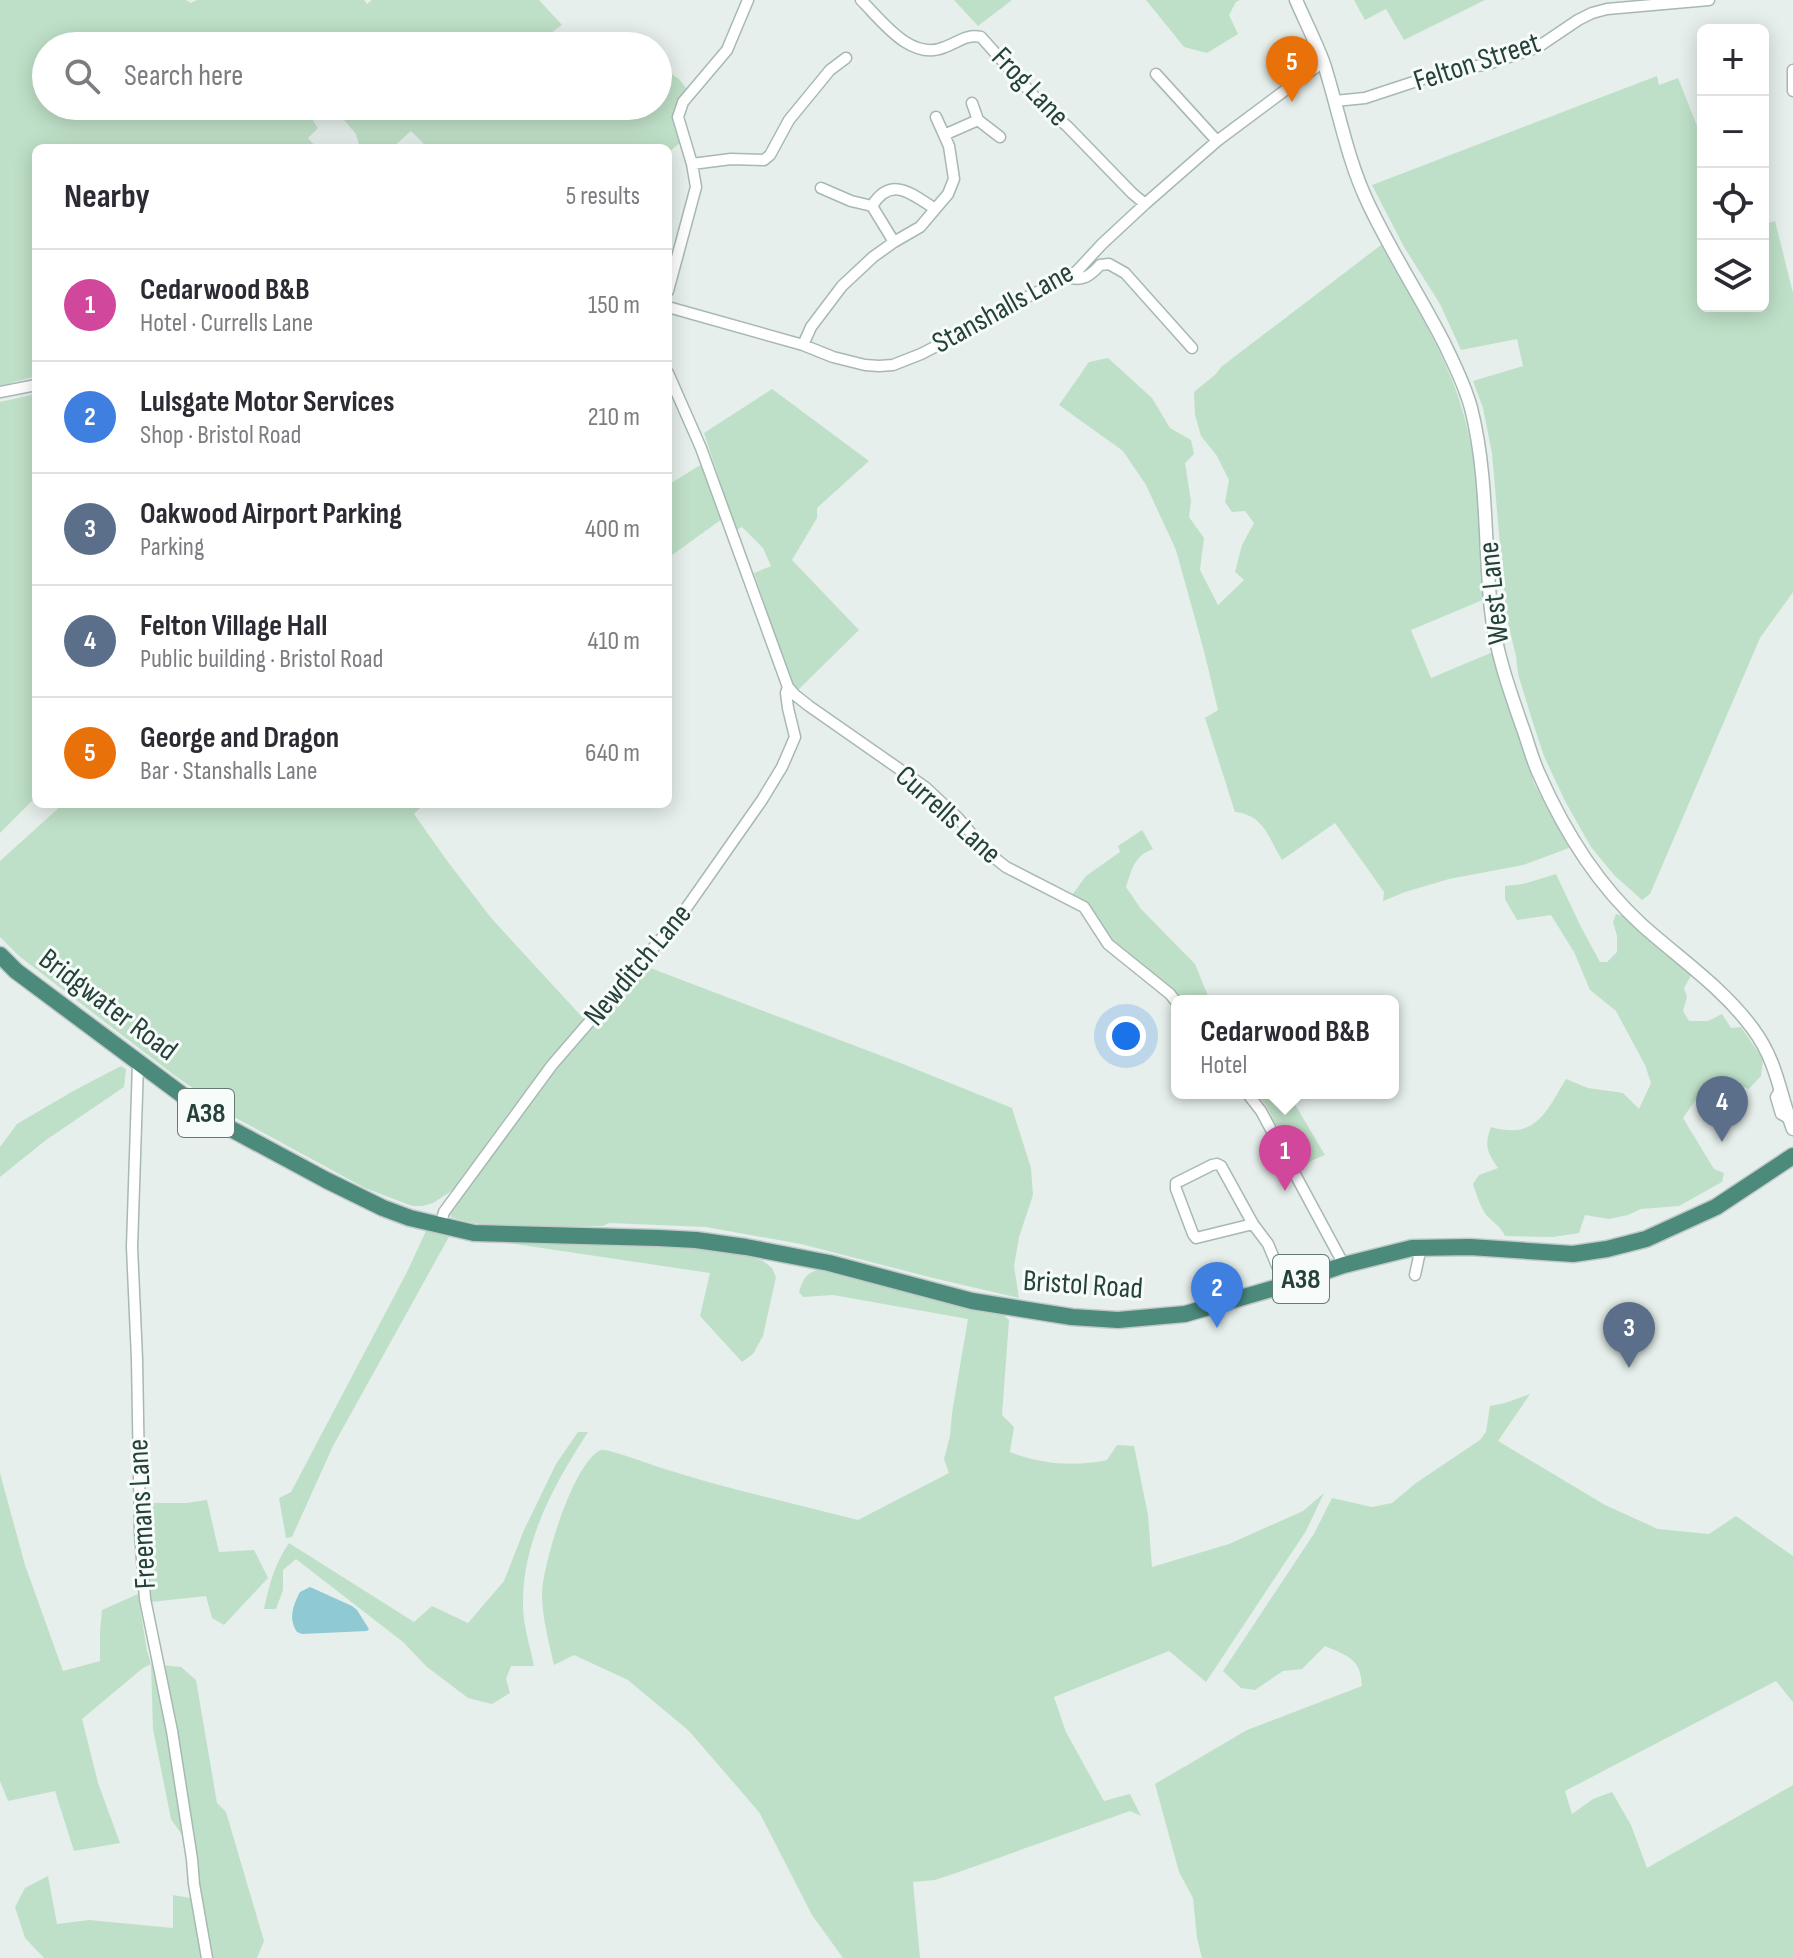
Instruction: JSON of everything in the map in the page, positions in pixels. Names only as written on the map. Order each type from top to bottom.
[{"type":"highway","name":"Bridgwater Road","points":[[0,955],[16,971],[220,1123],[383,1208],[440,1226]]},
{"type":"highway","name":"Bristol Road","points":[[440,1226],[485,1234],[696,1240],[829,1263],[972,1301],[1105,1320],[1134,1320],[1185,1314],[1344,1265],[1421,1247],[1573,1254],[1607,1249],[1646,1239],[1716,1207],[1793,1156]]},
{"type":"street","points":[[672,276],[696,187],[678,117],[683,102],[727,50],[748,0]]},
{"type":"street","name":"Frog Lane","points":[[861,0],[891,32],[921,51],[936,51],[971,35],[981,37],[1043,106],[1145,204]]},
{"type":"street","name":"West Lane","points":[[1296,0],[1323,62],[1348,153],[1367,201],[1459,373],[1470,404],[1485,495],[1491,612],[1511,694],[1537,769],[1569,835],[1604,886],[1721,994],[1755,1031],[1769,1055],[1791,1124]]},
{"type":"street","name":"Felton Street","points":[[1335,101],[1365,98],[1444,72],[1488,64],[1538,47],[1578,20],[1607,9],[1709,0]]},
{"type":"street","points":[[692,164],[731,159],[764,160],[770,155],[789,120],[830,70],[846,58]]},
{"type":"street","name":"Stanshalls Lane","points":[[672,308],[803,345],[833,357],[865,365],[893,365],[933,348],[1077,271],[1145,204],[1217,141],[1323,62]]},
{"type":"street","points":[[1793,70],[1793,91]]},
{"type":"street","points":[[1156,74],[1217,141]]},
{"type":"street","points":[[972,103],[978,120],[1000,137]]},
{"type":"street","points":[[803,345],[811,327],[856,271],[920,227],[948,194],[954,179],[949,146],[936,117]]},
{"type":"street","points":[[944,135],[978,120]]},
{"type":"street","points":[[821,188],[872,206],[894,242]]},
{"type":"street","points":[[872,206],[879,195],[889,189],[899,189],[935,209]]},
{"type":"street","points":[[1068,277],[1075,280],[1087,278],[1100,265],[1117,267],[1192,348]]},
{"type":"street","name":"Newditch Lane","points":[[440,1226],[444,1212],[534,1088],[680,917],[715,869],[782,767],[795,737],[788,708],[788,687],[701,448],[672,382]]},
{"type":"street","points":[[0,392],[32,386]]},
{"type":"street","name":"Currells Lane","points":[[788,687],[809,706],[925,787],[958,818],[987,852],[1006,867],[1084,907],[1108,944],[1171,995]]},
{"type":"street","name":"Freemans Lane","points":[[138,1064],[132,1247],[140,1533],[145,1599],[172,1731],[207,1958]]},
{"type":"street","points":[[1252,1099],[1344,1265]]},
{"type":"street","points":[[1253,1224],[1196,1238],[1176,1183],[1212,1165],[1221,1166],[1253,1224],[1268,1244],[1285,1285]]},
{"type":"street","points":[[1415,1275],[1421,1247]]},
{"type":"green space","points":[[0,0],[186,0],[191,3],[197,0],[364,0],[367,4],[372,0],[539,0],[562,25],[552,32],[32,32],[32,120],[312,120],[318,128],[308,138],[313,144],[32,144],[32,377],[0,386]]},
{"type":"green space","points":[[954,0],[1012,0],[978,26]]},
{"type":"green space","points":[[1146,0],[1240,0],[1229,15],[1238,34],[1207,53],[1184,47]]},
{"type":"green space","points":[[1354,0],[1485,0],[1404,40],[1386,9],[1365,20]]},
{"type":"green space","points":[[672,74],[686,88],[673,114],[682,141],[672,150],[672,144],[424,144],[411,131],[396,144],[359,144],[356,134],[344,120],[672,120]]},
{"type":"green space","points":[[1657,76],[1659,85],[1678,78],[1697,126],[1697,312],[1769,312],[1769,223],[1775,221],[1793,293],[1793,592],[1760,638],[1650,894],[1642,900],[1614,875],[1591,847],[1565,801],[1544,756],[1518,674],[1506,615],[1492,453],[1483,408],[1473,381],[1523,366],[1517,339],[1461,350],[1440,304],[1404,247],[1372,185]]},
{"type":"green space","points":[[1381,245],[1434,339],[1452,379],[1472,448],[1481,523],[1485,599],[1411,630],[1431,678],[1493,652],[1534,783],[1569,848],[1523,865],[1449,879],[1383,901],[1384,892],[1335,823],[1282,860],[1259,822],[1235,812],[1205,718],[1218,710],[1176,550],[1146,485],[1123,451],[1059,405],[1089,362],[1108,358],[1152,398],[1170,428],[1191,440],[1194,454],[1185,463],[1191,501],[1189,517],[1204,538],[1200,570],[1218,605],[1244,580],[1235,572],[1242,545],[1254,523],[1245,511],[1232,512],[1225,502],[1229,480],[1217,456],[1201,436],[1195,415],[1194,392],[1221,367]]},
{"type":"green space","points":[[772,389],[869,461],[817,508],[817,518],[792,560],[859,630],[798,690],[792,683],[754,573],[771,566],[763,548],[742,527],[736,530],[704,433]]},
{"type":"green space","points":[[32,395],[32,801],[0,833],[0,402]]},
{"type":"green space","points":[[702,464],[722,519],[672,555],[672,483]]},
{"type":"green space","points":[[59,808],[420,808],[414,814],[492,919],[584,1019],[510,1111],[453,1190],[433,1203],[412,1206],[365,1188],[236,1118],[174,1075],[19,956],[0,937],[0,861]]},
{"type":"green space","points":[[1142,830],[1153,849],[1138,859],[1126,887],[1141,909],[1195,964],[1208,995],[1172,995],[1112,942],[1084,903],[1072,895],[1086,876],[1120,852],[1118,846]]},
{"type":"green space","points":[[1556,874],[1600,962],[1607,962],[1617,952],[1613,922],[1616,914],[1626,917],[1643,935],[1693,972],[1684,988],[1687,997],[1683,1011],[1689,1021],[1708,1021],[1722,1014],[1731,1028],[1741,1027],[1763,1059],[1761,1076],[1749,1089],[1719,1077],[1704,1088],[1683,1118],[1714,1169],[1724,1173],[1722,1182],[1679,1206],[1641,1209],[1609,1219],[1585,1215],[1579,1233],[1553,1237],[1505,1236],[1487,1216],[1473,1184],[1479,1175],[1498,1168],[1488,1149],[1491,1127],[1519,1130],[1529,1126],[1545,1112],[1566,1079],[1588,1088],[1623,1093],[1639,1109],[1651,1083],[1645,1065],[1616,1011],[1590,990],[1574,952],[1551,915],[1517,920],[1505,899],[1505,886]]},
{"type":"green space","points":[[645,966],[1012,1108],[1031,1168],[1033,1195],[1019,1237],[1014,1266],[1019,1298],[801,1244],[706,1227],[609,1223],[603,1226],[506,1226],[451,1217],[450,1213],[532,1097]]},
{"type":"green space","points":[[121,1066],[126,1069],[124,1087],[46,1140],[0,1177],[0,1147],[17,1124]]},
{"type":"green space","points":[[1260,1099],[1292,1099],[1325,1155],[1299,1169]]},
{"type":"green space","points":[[426,1231],[450,1235],[333,1446],[292,1537],[286,1538],[279,1498],[291,1492]]},
{"type":"green space","points":[[502,1242],[688,1248],[744,1255],[763,1261],[772,1268],[776,1277],[763,1336],[753,1354],[742,1362],[700,1316],[710,1273]]},
{"type":"green space","points":[[818,1270],[1002,1314],[1009,1320],[1002,1415],[1014,1427],[1010,1452],[1046,1462],[1070,1464],[1107,1460],[1117,1445],[1134,1446],[1148,1515],[1152,1567],[1229,1544],[1303,1511],[1324,1493],[1306,1531],[1206,1682],[1169,1651],[1054,1697],[1066,1732],[1104,1801],[1130,1794],[1141,1816],[1130,1811],[935,1880],[913,1882],[920,1958],[843,1958],[812,1915],[759,1812],[689,1731],[628,1680],[574,1655],[554,1665],[544,1621],[544,1579],[561,1515],[580,1473],[590,1458],[601,1450],[708,1482],[858,1520],[949,1473],[944,1459],[968,1319],[833,1295],[803,1297],[799,1292],[804,1280]]},
{"type":"green space","points":[[1530,1394],[1498,1441],[1605,1505],[1658,1529],[1709,1534],[1736,1516],[1793,1556],[1793,1702],[1776,1681],[1565,1791],[1572,1814],[1593,1799],[1612,1792],[1631,1825],[1647,1868],[1793,1785],[1793,1958],[1202,1958],[1193,1898],[1179,1872],[1155,1784],[1247,1730],[1362,1686],[1356,1664],[1325,1646],[1302,1669],[1283,1671],[1255,1690],[1241,1688],[1223,1671],[1315,1532],[1332,1498],[1372,1507],[1392,1503],[1480,1440],[1486,1432],[1490,1406]]},
{"type":"green space","points":[[578,1432],[588,1432],[553,1492],[528,1558],[523,1613],[534,1666],[511,1666],[506,1679],[510,1693],[492,1704],[468,1698],[427,1667],[403,1642],[296,1559],[283,1570],[283,1590],[276,1609],[264,1609],[273,1574],[289,1543],[414,1622],[432,1606],[468,1623],[504,1581],[524,1530],[556,1464]]},
{"type":"green space","points":[[0,1473],[25,1565],[63,1671],[100,1661],[102,1610],[138,1594],[151,1664],[82,1719],[98,1783],[120,1843],[74,1851],[55,1791],[8,1801],[0,1781]]},
{"type":"green space","points":[[207,1500],[219,1552],[254,1550],[268,1578],[224,1625],[212,1618],[206,1596],[151,1602],[145,1503]]},
{"type":"green space","points":[[151,1664],[181,1667],[196,1680],[217,1803],[226,1812],[264,1941],[257,1958],[44,1958],[25,1938],[15,1907],[25,1888],[48,1876],[57,1924],[89,1920],[173,1928],[173,1895],[190,1898],[198,1858],[171,1819],[153,1729]]},
{"type":"water","points":[[310,1587],[352,1606],[369,1629],[297,1632],[292,1617],[294,1607],[300,1592]]},
{"type":"place","name":"George and Dragon","points":[[1292,102]]},
{"type":"place","name":"Felton Village Hall","points":[[1722,1142]]},
{"type":"place","name":"Cedarwood B&B","points":[[1285,1191]]},
{"type":"place","name":"Lulsgate Motor Services","points":[[1217,1328]]},
{"type":"place","name":"Oakwood Airport Parking","points":[[1629,1368]]}]
